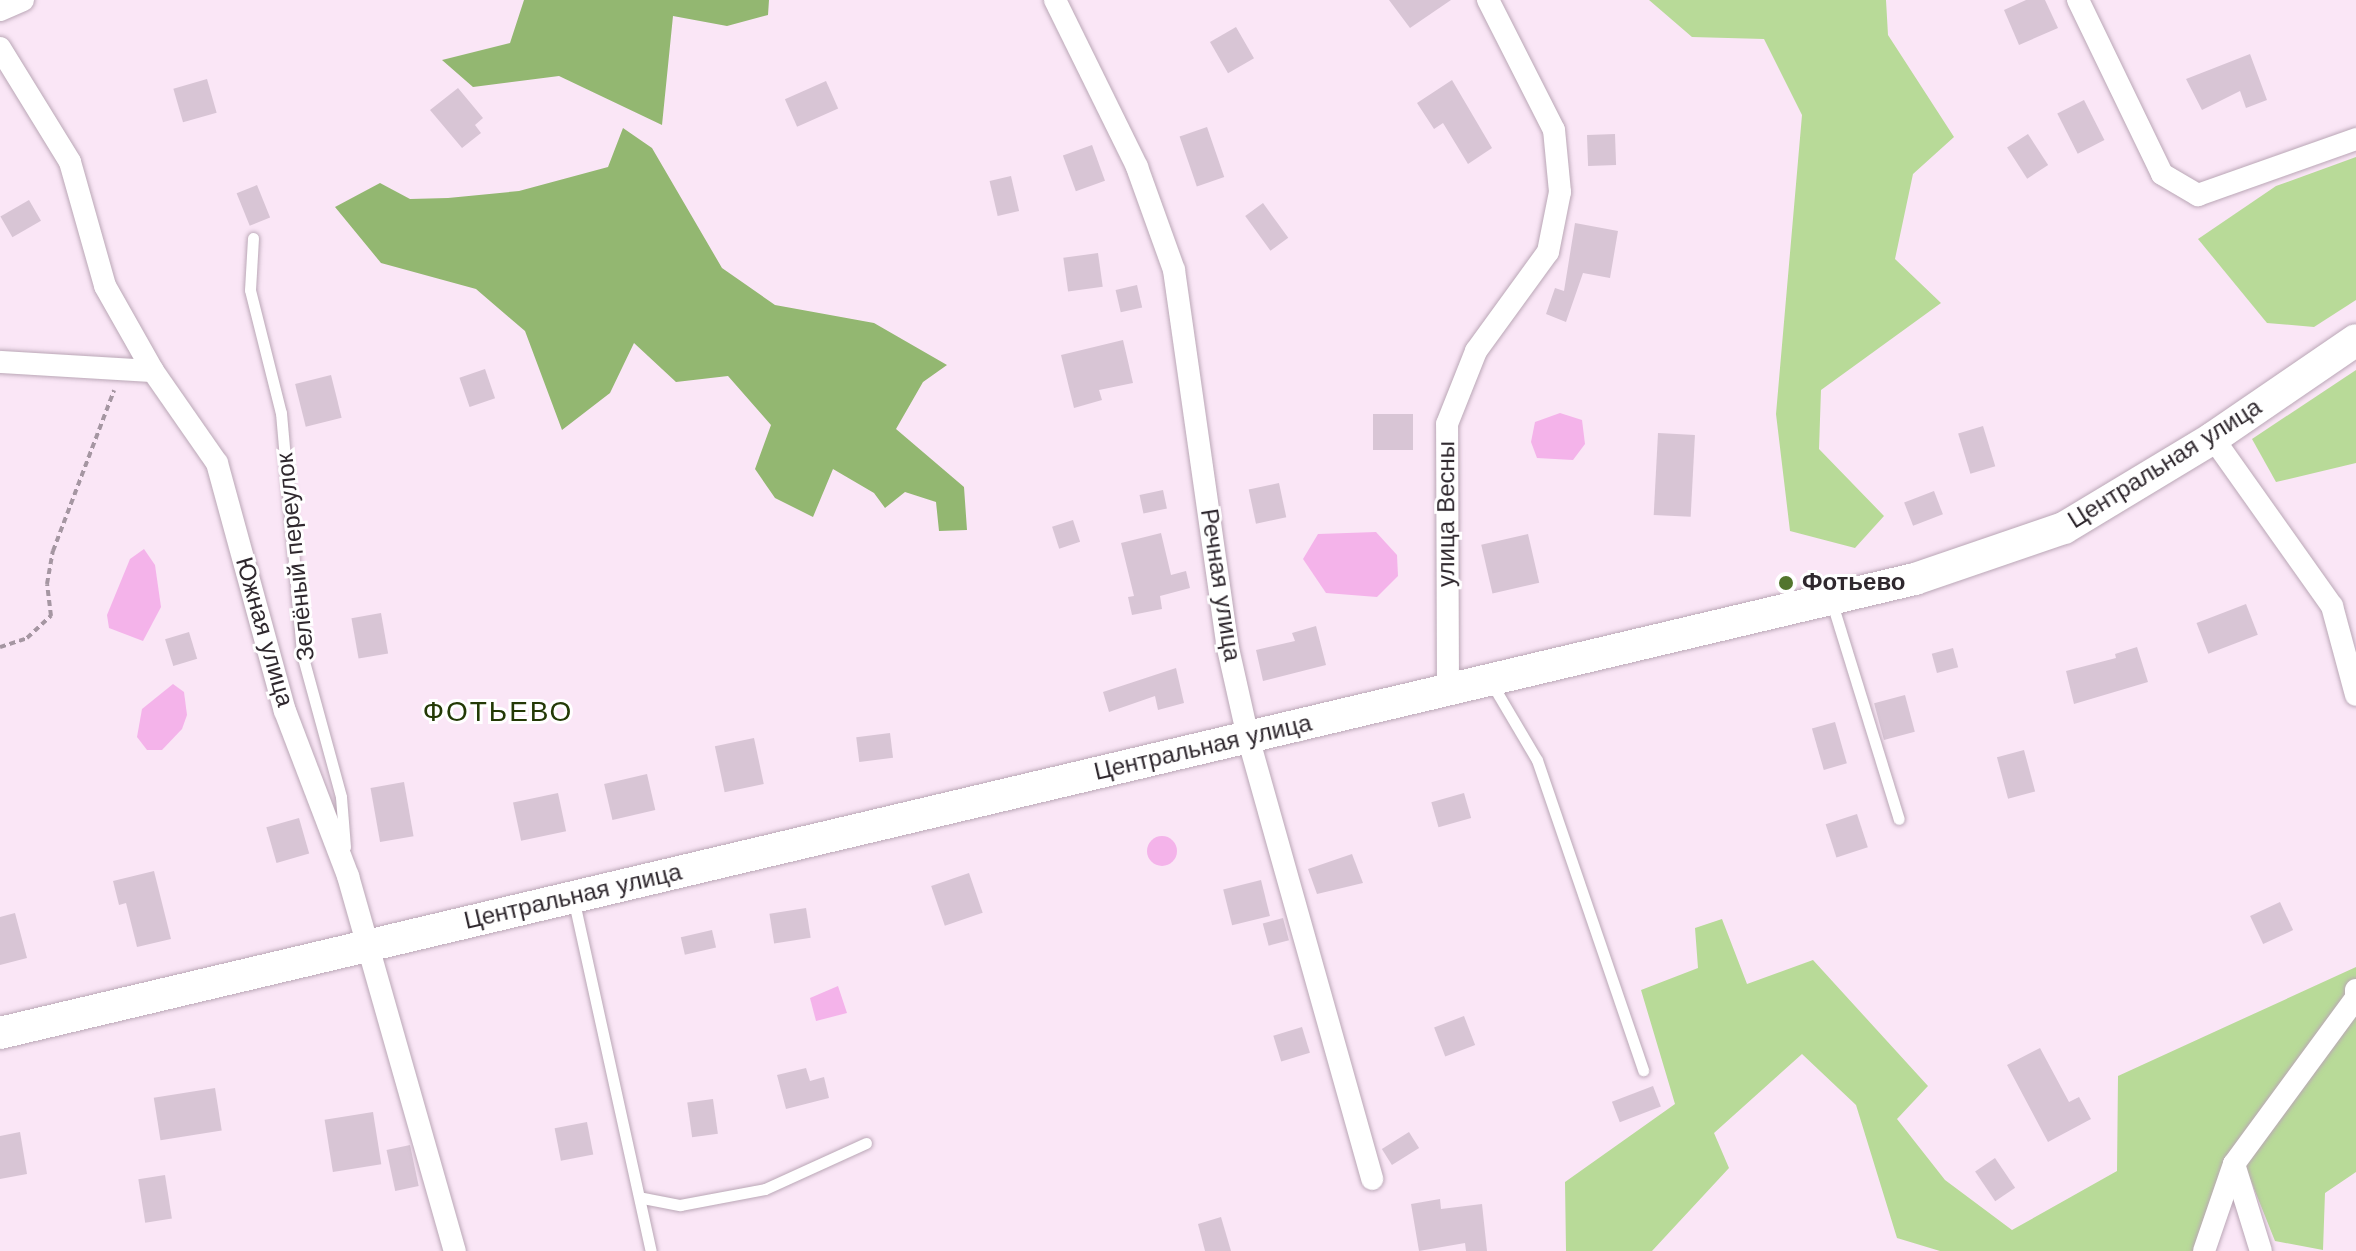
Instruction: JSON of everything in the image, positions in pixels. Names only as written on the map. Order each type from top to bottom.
[{"type":"main road","name":"Центральная улица","points":[[0,1033],[1915,579],[2064,528],[2213,438],[2356,340]]},
{"type":"street","points":[[0,10],[23,0]]},
{"type":"street","name":"Речная улица","points":[[1055,0],[1137,167],[1174,270],[1227,644],[1248,737],[1372,1179]]},
{"type":"street","name":"улица Весны","points":[[1448,690],[1447,424],[1476,351],[1548,252],[1560,192],[1554,130],[1488,0]]},
{"type":"street","points":[[2078,0],[2162,174],[2198,195],[2356,139]]},
{"type":"street","name":"Южная улица","points":[[0,48],[70,162],[105,286],[153,371],[217,463],[285,711],[348,876],[364,946],[455,1251]]},
{"type":"street","points":[[0,362],[153,371]]},
{"type":"street","points":[[2213,438],[2332,606],[2356,695]]},
{"type":"street","points":[[2332,606],[2356,618]]},
{"type":"street","points":[[2204,1251],[2234,1164],[2356,998],[2356,990]]},
{"type":"street","points":[[2234,1164],[2261,1251]]},
{"type":"lane","name":"Зелёный переулок","points":[[253,238],[250,290],[281,413],[302,654],[341,797],[348,876]]},
{"type":"lane","points":[[1831,599],[1899,819]]},
{"type":"lane","points":[[1490,680],[1537,760],[1643,1070]]},
{"type":"lane","points":[[573,897],[643,1198],[651,1251]]},
{"type":"lane","points":[[643,1198],[680,1205],[765,1189],[866,1143]]},
{"type":"path","points":[[0,647],[27,638],[51,616],[47,584],[53,551],[121,369]]},
{"type":"green space","points":[[524,0],[769,0],[768,15],[727,26],[673,16],[662,125],[559,76],[473,87],[442,60],[510,43]]},
{"type":"green space","points":[[1649,0],[1886,0],[1888,35],[1954,137],[1913,174],[1895,259],[1941,303],[1821,390],[1819,449],[1884,516],[1855,548],[1790,531],[1776,414],[1802,115],[1764,39],[1692,37]]},
{"type":"green space","points":[[623,128],[652,148],[722,268],[775,305],[874,323],[947,365],[923,382],[896,429],[964,487],[967,530],[939,531],[936,502],[905,492],[885,508],[874,493],[833,469],[813,517],[775,498],[755,469],[771,425],[728,376],[676,382],[634,343],[610,393],[562,430],[525,331],[476,289],[381,263],[335,207],[380,183],[410,199],[448,198],[519,191],[608,167]]},
{"type":"green space","points":[[2356,157],[2356,300],[2314,327],[2267,323],[2198,239],[2276,186]]},
{"type":"green space","points":[[2356,370],[2356,463],[2276,482],[2252,439]]},
{"type":"green space","points":[[1722,919],[1747,984],[1813,960],[1928,1086],[1897,1119],[1945,1180],[2012,1230],[2117,1171],[2118,1076],[2356,967],[2356,1172],[2325,1193],[2323,1250],[2275,1241],[2237,1146],[2201,1251],[1940,1251],[1897,1238],[1856,1105],[1802,1054],[1714,1133],[1729,1168],[1652,1251],[1566,1251],[1565,1182],[1675,1104],[1641,990],[1698,968],[1695,928]]},
{"type":"shaded area","points":[[1560,413],[1582,420],[1585,444],[1573,460],[1537,458],[1531,442],[1535,422]]},
{"type":"shaded area","points":[[1376,532],[1397,555],[1398,576],[1377,597],[1326,593],[1303,559],[1318,534]]},
{"type":"shaded area","points":[[144,549],[155,565],[161,607],[143,641],[109,628],[107,615],[130,559]]},
{"type":"shaded area","points":[[173,684],[184,692],[187,715],[182,729],[162,750],[147,750],[137,737],[142,709]]},
{"type":"shaded area","points":[[1162,836],[1173,840],[1177,851],[1173,862],[1162,866],[1151,862],[1147,851],[1151,840]]},
{"type":"shaded area","points":[[838,986],[847,1013],[816,1021],[810,998]]},
{"type":"building","points":[[1389,0],[1451,0],[1410,28]]},
{"type":"building","points":[[2026,0],[2045,0],[2058,28],[2019,45],[2004,10]]},
{"type":"building","points":[[1236,27],[1254,58],[1228,73],[1210,42]]},
{"type":"building","points":[[2250,54],[2267,100],[2246,108],[2240,91],[2202,110],[2186,79]]},
{"type":"building","points":[[207,79],[217,113],[183,122],[173,89]]},
{"type":"building","points":[[1452,80],[1492,148],[1468,164],[1443,123],[1434,129],[1417,103]]},
{"type":"building","points":[[826,81],[838,108],[797,127],[785,99]]},
{"type":"building","points":[[458,88],[483,118],[475,125],[481,133],[462,148],[430,110]]},
{"type":"building","points":[[2084,100],[2104,140],[2078,154],[2057,114]]},
{"type":"building","points":[[1207,127],[1224,177],[1197,187],[1180,136]]},
{"type":"building","points":[[1615,134],[1616,165],[1588,166],[1587,135]]},
{"type":"building","points":[[2028,134],[2048,165],[2027,179],[2007,148]]},
{"type":"building","points":[[1092,145],[1105,181],[1076,191],[1063,156]]},
{"type":"building","points":[[1011,176],[1019,211],[998,216],[990,181]]},
{"type":"building","points":[[257,185],[270,217],[250,226],[237,193]]},
{"type":"building","points":[[29,200],[41,221],[12,237],[0,216]]},
{"type":"building","points":[[1263,203],[1288,238],[1270,251],[1245,216]]},
{"type":"building","points":[[1575,223],[1618,231],[1610,278],[1583,273],[1566,322],[1546,314],[1555,288],[1564,291]]},
{"type":"building","points":[[1098,253],[1103,287],[1068,292],[1063,258]]},
{"type":"building","points":[[1137,285],[1142,307],[1121,312],[1116,290]]},
{"type":"building","points":[[1123,340],[1133,383],[1099,390],[1102,400],[1074,408],[1061,355]]},
{"type":"building","points":[[485,369],[495,398],[470,407],[459,378]]},
{"type":"building","points":[[331,375],[342,418],[306,427],[295,384]]},
{"type":"building","points":[[1373,414],[1413,414],[1413,450],[1373,450]]},
{"type":"building","points":[[1983,426],[1995,466],[1970,474],[1958,434]]},
{"type":"building","points":[[1658,433],[1695,435],[1691,517],[1654,515]]},
{"type":"building","points":[[1279,483],[1286,517],[1256,524],[1249,489]]},
{"type":"building","points":[[1163,490],[1167,509],[1143,514],[1140,495]]},
{"type":"building","points":[[1934,491],[1943,514],[1913,526],[1904,502]]},
{"type":"building","points":[[1073,520],[1080,542],[1059,549],[1052,527]]},
{"type":"building","points":[[1161,533],[1171,575],[1186,571],[1190,588],[1160,596],[1162,609],[1132,615],[1128,597],[1134,596],[1121,543]]},
{"type":"building","points":[[1528,534],[1539,583],[1492,594],[1481,545]]},
{"type":"building","points":[[2246,604],[2258,635],[2208,654],[2197,623]]},
{"type":"building","points":[[381,613],[388,653],[359,659],[351,618]]},
{"type":"building","points":[[1316,626],[1326,665],[1263,681],[1256,650],[1295,641],[1292,633]]},
{"type":"building","points":[[189,632],[197,659],[173,666],[165,639]]},
{"type":"building","points":[[2137,647],[2148,682],[2074,704],[2066,671],[2116,658],[2115,654]]},
{"type":"building","points":[[1953,648],[1958,667],[1937,673],[1932,654]]},
{"type":"building","points":[[1176,668],[1184,703],[1158,710],[1155,696],[1109,712],[1103,692]]},
{"type":"building","points":[[1905,695],[1915,732],[1884,740],[1874,703]]},
{"type":"building","points":[[1835,722],[1847,763],[1824,770],[1812,729]]},
{"type":"building","points":[[890,733],[893,758],[859,762],[856,737]]},
{"type":"building","points":[[754,738],[764,784],[725,792],[715,746]]},
{"type":"building","points":[[2024,750],[2035,792],[2008,799],[1997,757]]},
{"type":"building","points":[[647,774],[655,810],[612,820],[604,784]]},
{"type":"building","points":[[404,782],[414,836],[380,842],[371,788]]},
{"type":"building","points":[[558,793],[566,831],[521,841],[513,803]]},
{"type":"building","points":[[1464,793],[1471,818],[1438,827],[1431,802]]},
{"type":"building","points":[[1857,814],[1868,847],[1836,857],[1826,824]]},
{"type":"building","points":[[299,818],[309,854],[277,863],[266,827]]},
{"type":"building","points":[[1352,854],[1363,883],[1317,894],[1308,869]]},
{"type":"building","points":[[154,871],[171,939],[137,947],[126,903],[119,905],[113,881]]},
{"type":"building","points":[[969,873],[983,913],[945,926],[931,886]]},
{"type":"building","points":[[1261,880],[1270,916],[1232,925],[1223,889]]},
{"type":"building","points":[[2280,902],[2293,930],[2263,944],[2250,916]]},
{"type":"building","points":[[806,908],[811,938],[774,943],[769,914]]},
{"type":"building","points":[[15,913],[27,958],[0,965],[0,917]]},
{"type":"building","points":[[1283,918],[1289,940],[1269,946],[1263,923]]},
{"type":"building","points":[[712,930],[716,948],[685,955],[681,937]]},
{"type":"building","points":[[1464,1016],[1475,1045],[1445,1056],[1434,1027]]},
{"type":"building","points":[[1302,1027],[1310,1053],[1281,1062],[1273,1036]]},
{"type":"building","points":[[2040,1048],[2069,1102],[2079,1097],[2091,1119],[2048,1142],[2007,1065]]},
{"type":"building","points":[[806,1068],[810,1081],[824,1077],[829,1098],[786,1109],[777,1075]]},
{"type":"building","points":[[1653,1086],[1661,1107],[1620,1122],[1612,1102]]},
{"type":"building","points":[[215,1088],[222,1130],[160,1140],[154,1098]]},
{"type":"building","points":[[713,1099],[718,1134],[692,1137],[687,1103]]},
{"type":"building","points":[[373,1112],[381,1164],[333,1172],[325,1120]]},
{"type":"building","points":[[587,1122],[593,1154],[561,1161],[555,1128]]},
{"type":"building","points":[[20,1132],[27,1174],[0,1179],[0,1136]]},
{"type":"building","points":[[1409,1132],[1419,1148],[1392,1165],[1382,1149]]},
{"type":"building","points":[[410,1145],[419,1186],[395,1191],[387,1150]]},
{"type":"building","points":[[1995,1158],[2015,1188],[1995,1201],[1975,1171]]},
{"type":"building","points":[[165,1175],[172,1218],[145,1223],[138,1179]]},
{"type":"building","points":[[1440,1199],[1441,1209],[1482,1204],[1487,1251],[1466,1251],[1465,1243],[1419,1251],[1411,1204]]},
{"type":"building","points":[[1221,1217],[1231,1251],[1205,1251],[1198,1224]]},
{"type":"place","name":"Фотьево","points":[[1786,583]]},
{"type":"district","name":"ФОТЬЕВО","points":[[498,712]]}]
